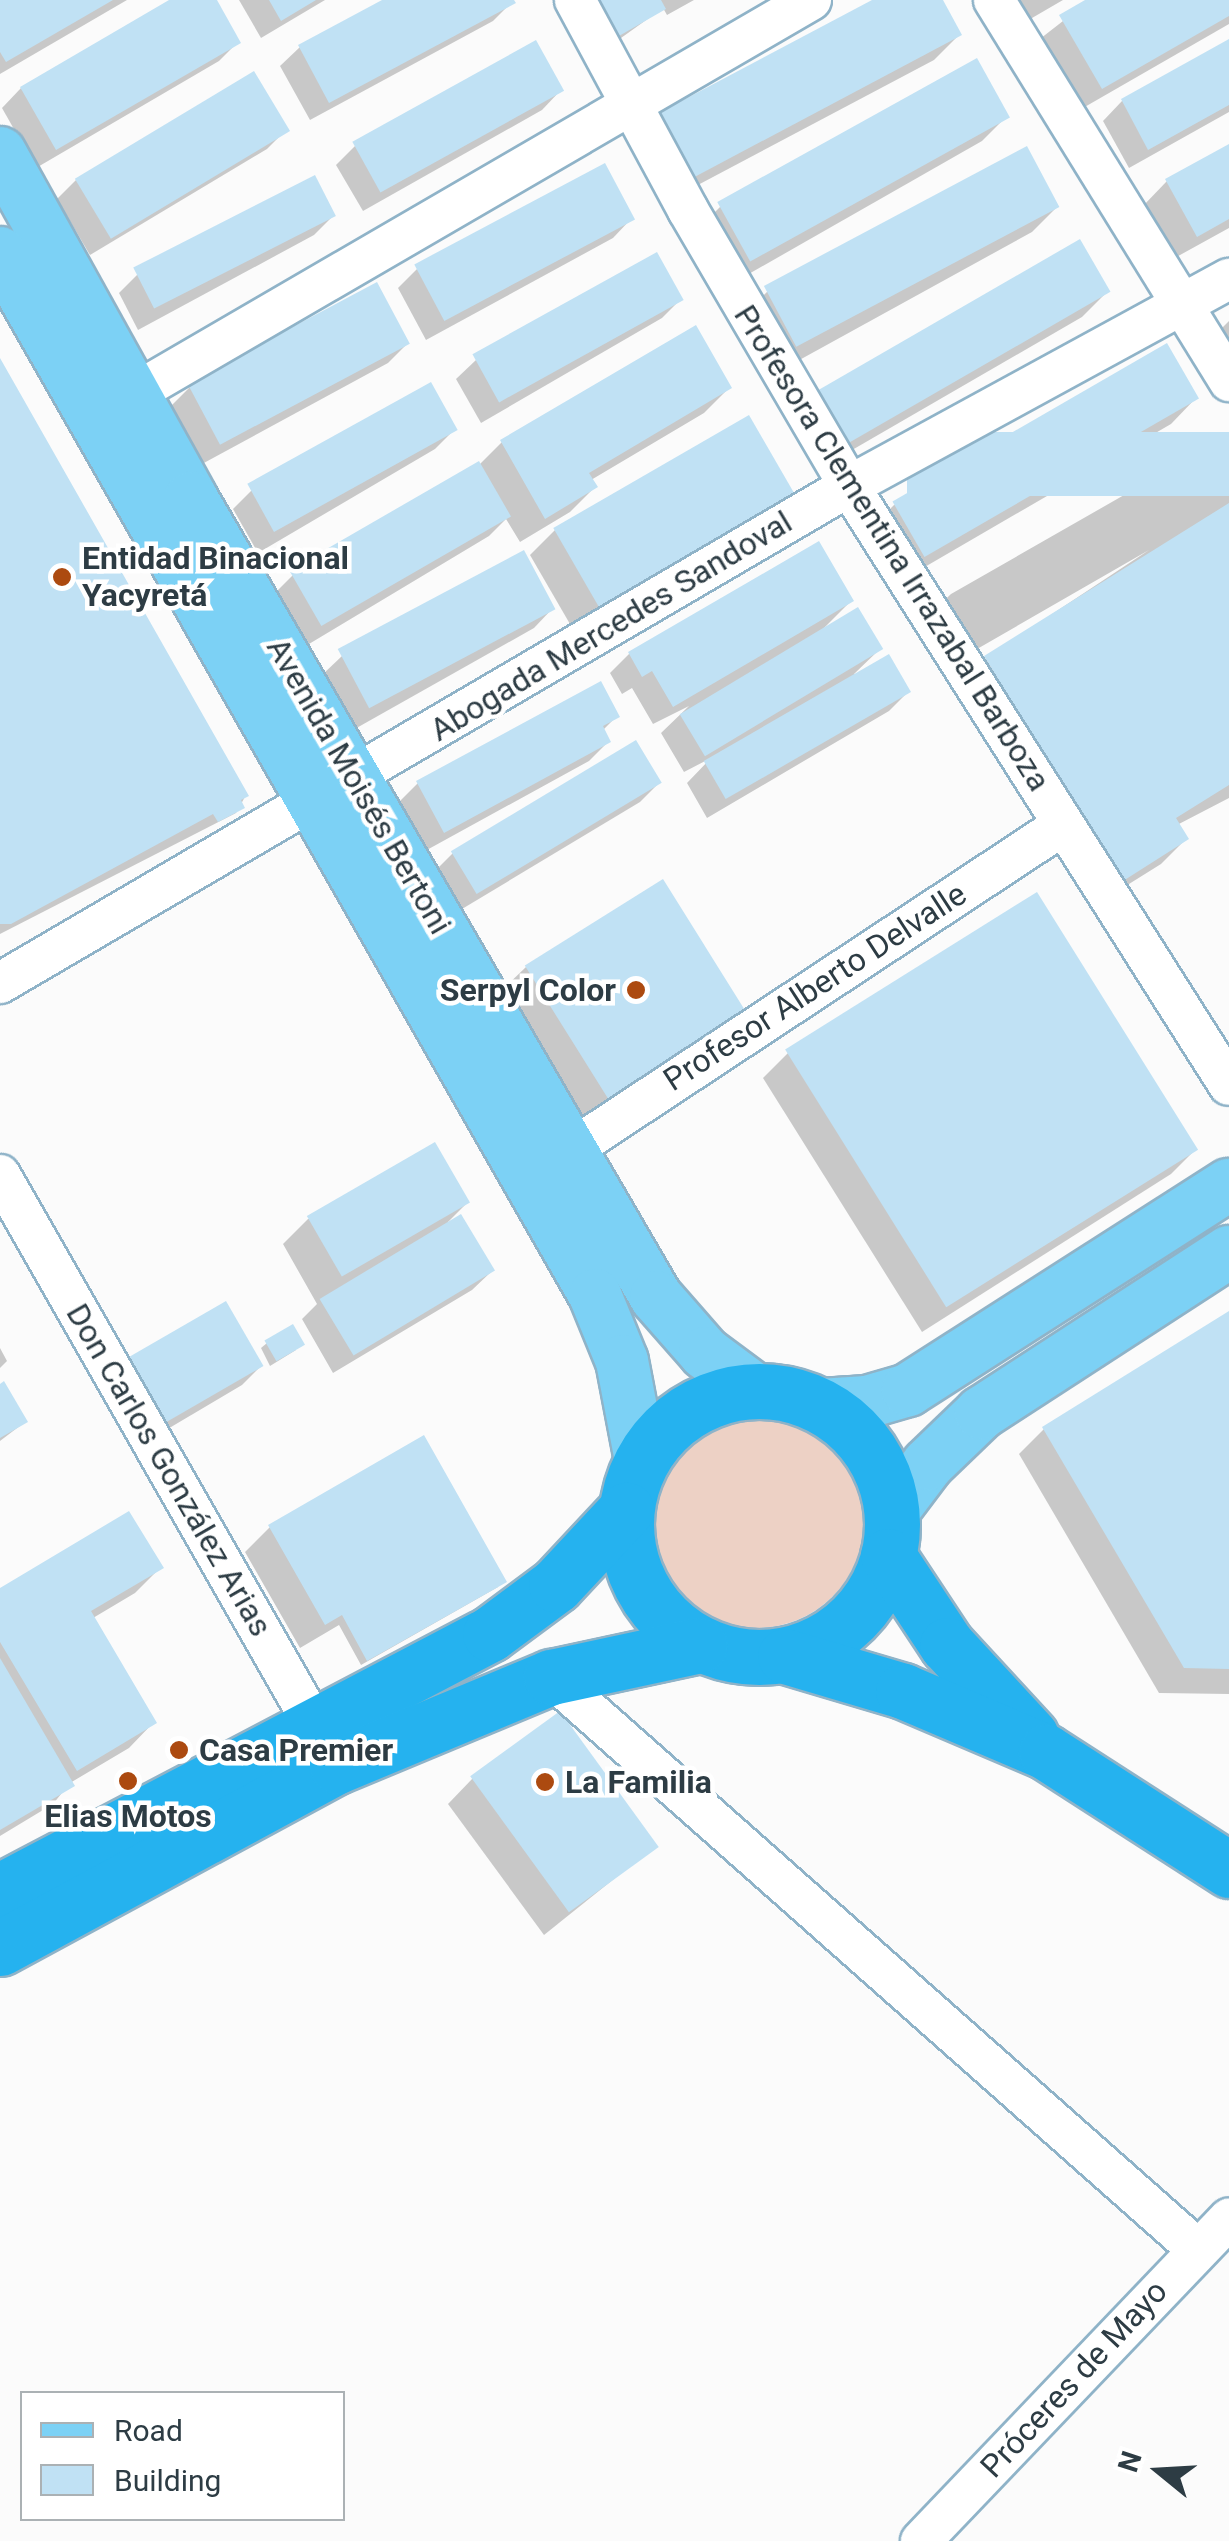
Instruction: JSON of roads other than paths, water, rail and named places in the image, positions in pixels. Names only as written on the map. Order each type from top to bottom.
[{"type":"highway","points":[[0,1948],[325,1745],[524,1612],[634,1486],[688,1410],[754,1390],[820,1405],[864,1442],[883,1475],[890,1534],[948,1645],[1046,1752]]},
{"type":"highway","points":[[634,1486],[631,1564],[646,1597],[700,1644],[742,1657],[786,1656],[903,1691],[1046,1752],[1229,1870]]},
{"type":"highway","points":[[786,1656],[825,1640],[851,1620],[872,1596],[890,1534]]},
{"type":"highway","points":[[0,1892],[325,1745],[551,1677],[700,1644]]},
{"type":"main road","name":"Avenida Moisés Bertoni","points":[[0,153],[113,406],[312,801],[595,1295],[622,1361],[634,1486]]},
{"type":"main road","name":"Avenida Moisés Bertoni","points":[[0,253],[113,406],[357,777],[569,1151],[679,1328],[754,1390]]},
{"type":"main road","points":[[820,1405],[867,1402],[923,1382],[1229,1185]]},
{"type":"main road","points":[[890,1534],[928,1464],[981,1413],[1229,1252]]},
{"type":"street","name":"Profesora Clementina Irrazabal Barboza","points":[[575,0],[628,101],[849,486],[1229,1084]]},
{"type":"street","points":[[113,406],[628,101],[810,0]]},
{"type":"street","points":[[994,0],[1229,381]]},
{"type":"street","name":"Abogada Mercedes Sandoval","points":[[0,983],[849,486],[1229,279]]},
{"type":"street","name":"Profesor Alberto Delvalle","points":[[569,1151],[1063,825]]},
{"type":"street","name":"Don Carlos González Arias","points":[[0,1175],[325,1745]]},
{"type":"street","points":[[551,1677],[1197,2250]]},
{"type":"street","name":"Próceres de Mayo","points":[[921,2541],[1229,2219]]},
{"type":"place","name":"Entidad Binacional Yacyretá","points":[[62,577]]},
{"type":"place","name":"Serpyl Color","points":[[636,990]]},
{"type":"place","name":"Casa Premier","points":[[179,1750]]},
{"type":"place","name":"Elias Motos","points":[[128,1781]]},
{"type":"place","name":"La Familia","points":[[545,1782]]}]
